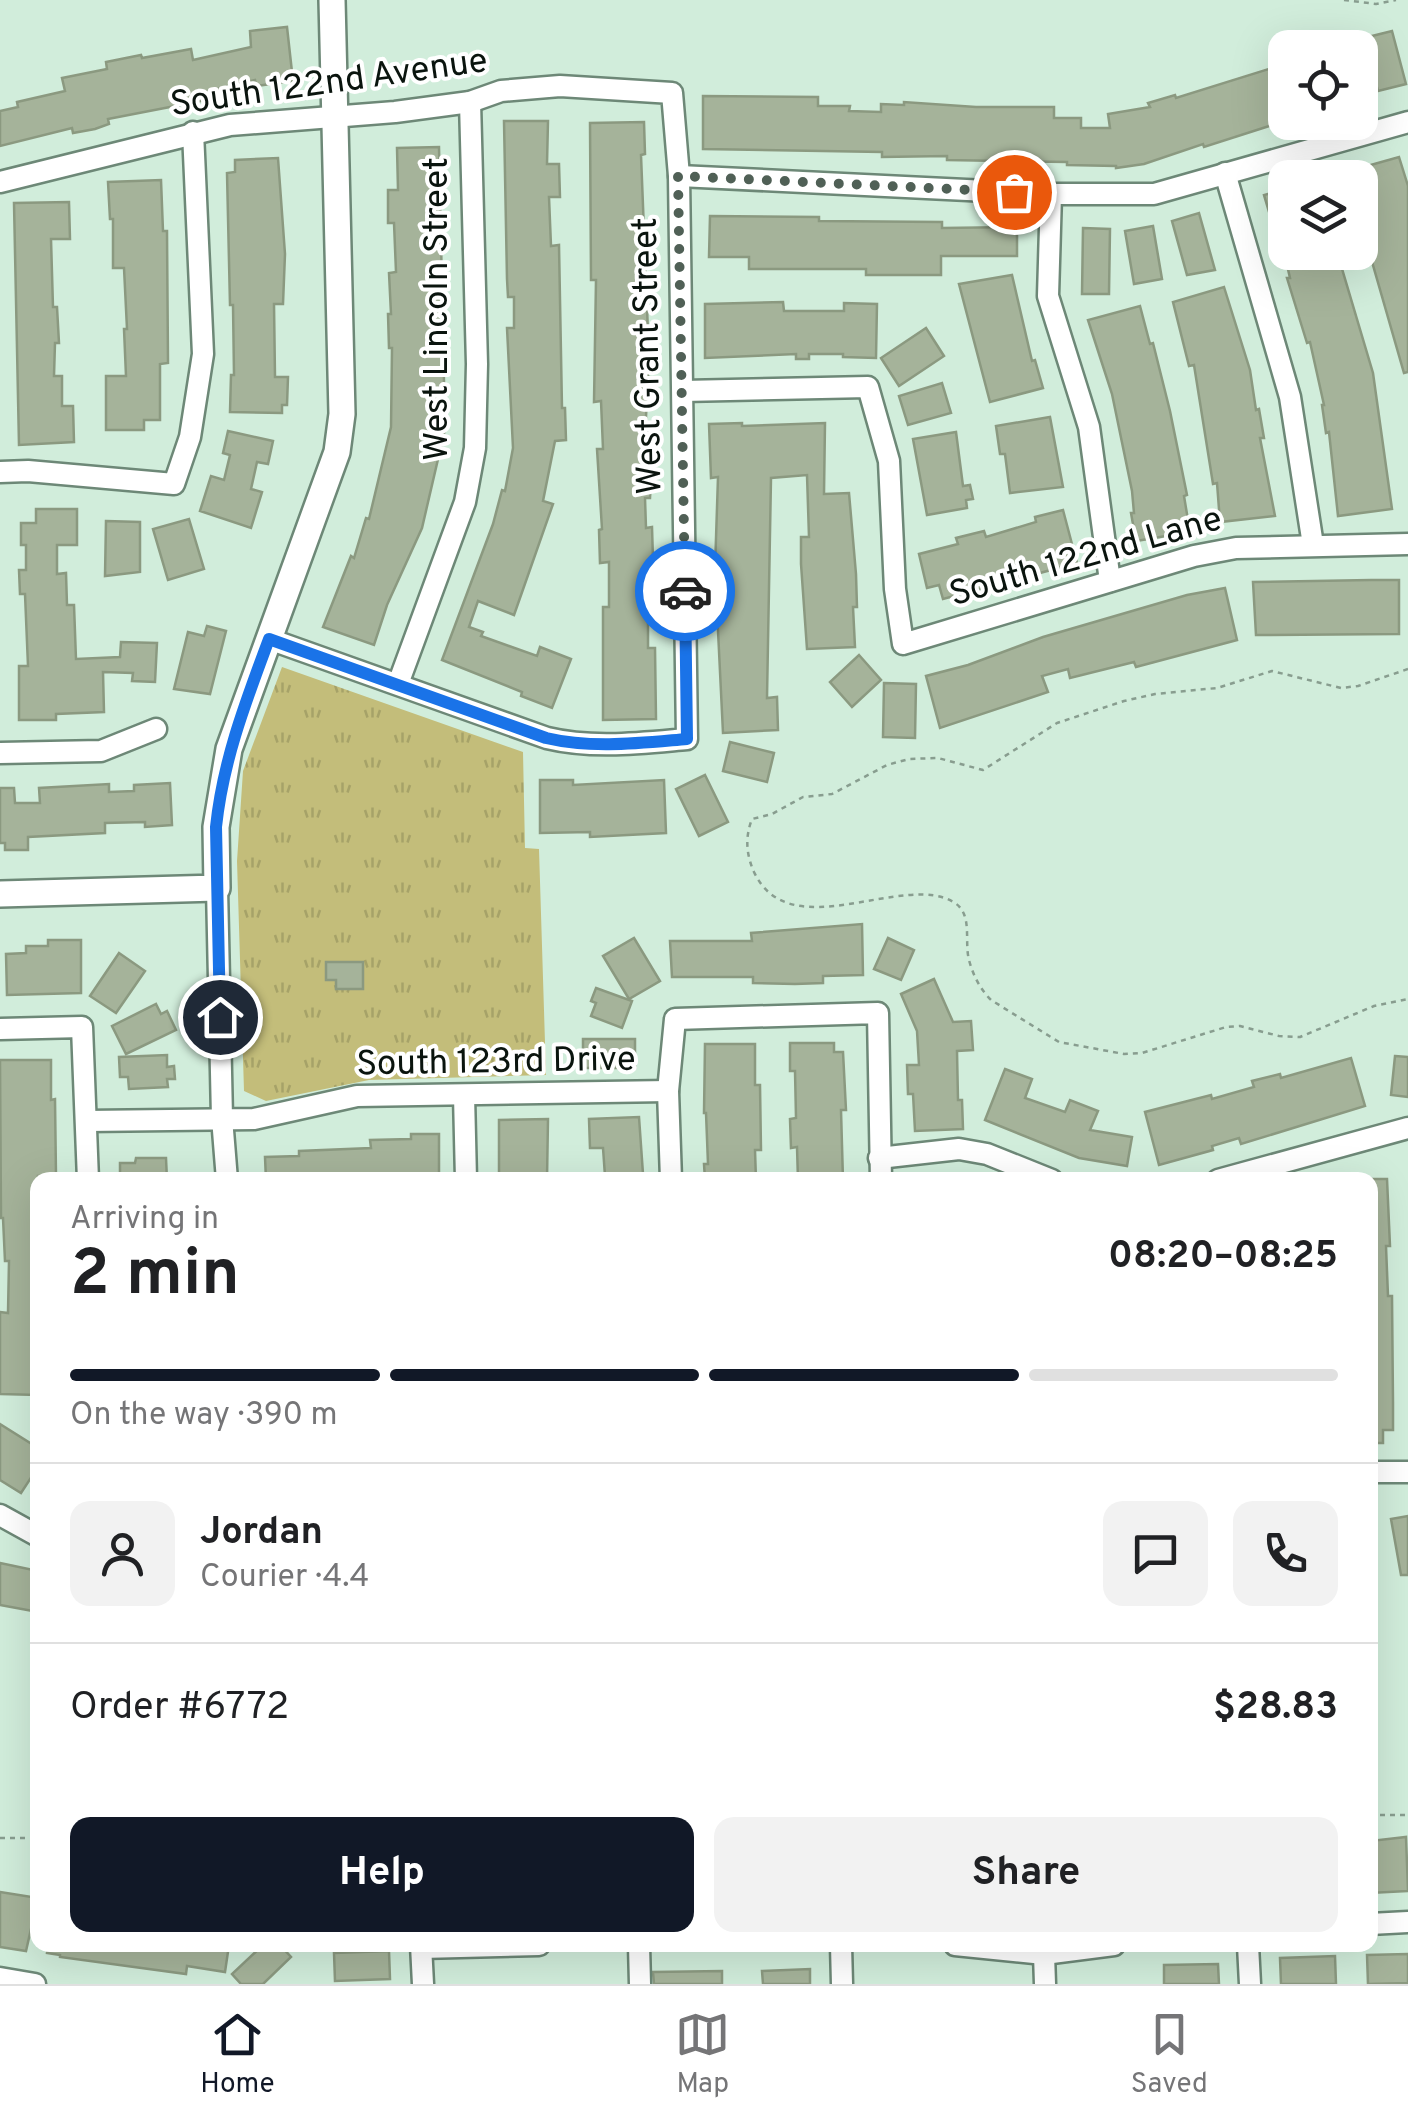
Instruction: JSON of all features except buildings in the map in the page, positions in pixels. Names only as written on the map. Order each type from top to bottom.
[{"type":"street","points":[[226,1172],[216,827],[224,768],[331,475],[340,433],[332,0]]},
{"type":"street","name":"South 122nd Avenue","points":[[0,182],[230,125],[395,112],[470,102],[501,91],[560,86],[672,93]]},
{"type":"street","name":"West Grant Street","points":[[398,684],[570,744],[687,739],[683,391],[672,93]]},
{"type":"street","name":"West Lincoln Street","points":[[398,684],[465,502],[476,448],[470,102]]},
{"type":"street","points":[[678,176],[1051,194],[1154,194],[1408,122]]},
{"type":"street","points":[[0,472],[174,484],[190,437],[203,354],[192,132]]},
{"type":"street","points":[[1225,173],[1290,397],[1313,545]]},
{"type":"street","points":[[1051,194],[1048,296],[1089,426],[1110,581]]},
{"type":"street","name":"South 122nd Lane","points":[[683,391],[868,387],[889,460],[903,644],[1194,556],[1236,548],[1408,544]]},
{"type":"street","points":[[269,639],[398,684]]},
{"type":"street","points":[[0,754],[101,751],[156,729]]},
{"type":"street","points":[[0,894],[217,888]]},
{"type":"street","name":"South 123rd Drive","points":[[87,1122],[254,1118],[357,1096],[668,1091],[675,1019],[878,1013],[880,1158]]},
{"type":"street","points":[[0,1029],[82,1027],[88,1172]]},
{"type":"street","points":[[668,1091],[670,1172]]},
{"type":"street","points":[[464,1094],[466,1172]]},
{"type":"street","points":[[1247,1172],[1408,1128]]},
{"type":"street","points":[[881,1172],[880,1158],[960,1150],[987,1154],[1032,1172]]},
{"type":"street","points":[[1378,1472],[1408,1472]]},
{"type":"street","points":[[0,1515],[30,1532]]},
{"type":"street","points":[[1378,1924],[1408,1922]]},
{"type":"street","points":[[421,1952],[423,1984]]},
{"type":"street","points":[[639,1952],[640,1984]]},
{"type":"street","points":[[841,1952],[842,1984]]},
{"type":"street","points":[[1024,1952],[1060,1952]]},
{"type":"street","points":[[1248,1952],[1250,1984]]},
{"type":"street","points":[[1044,1954],[1045,1984]]},
{"type":"street","points":[[0,1978],[26,1983]]},
{"type":"path","points":[[1344,0],[1376,4],[1396,0]]},
{"type":"path","points":[[1408,668],[1341,688],[1272,671],[1217,688],[1124,701],[1057,723],[983,770],[938,758],[898,762],[832,794],[803,798],[752,820],[747,832],[752,868],[761,884],[773,898],[790,904],[820,906],[922,896],[949,899],[960,905],[966,915],[968,959],[983,992],[1059,1042],[1124,1054],[1142,1053],[1226,1027],[1300,1037],[1374,1006],[1408,999]]},
{"type":"path","points":[[1378,1815],[1408,1815]]},
{"type":"path","points":[[0,1838],[30,1838]]},
{"type":"green space","points":[[282,667],[523,752],[525,848],[539,849],[546,1075],[369,1080],[266,1101],[244,1091],[237,861],[243,771]]},
{"type":"way so far","points":[[685,591],[678,176],[1014,192]]},
{"type":"route","points":[[220,1017],[216,827],[219,802],[229,749],[269,639],[570,744],[687,739],[685,591]]}]
